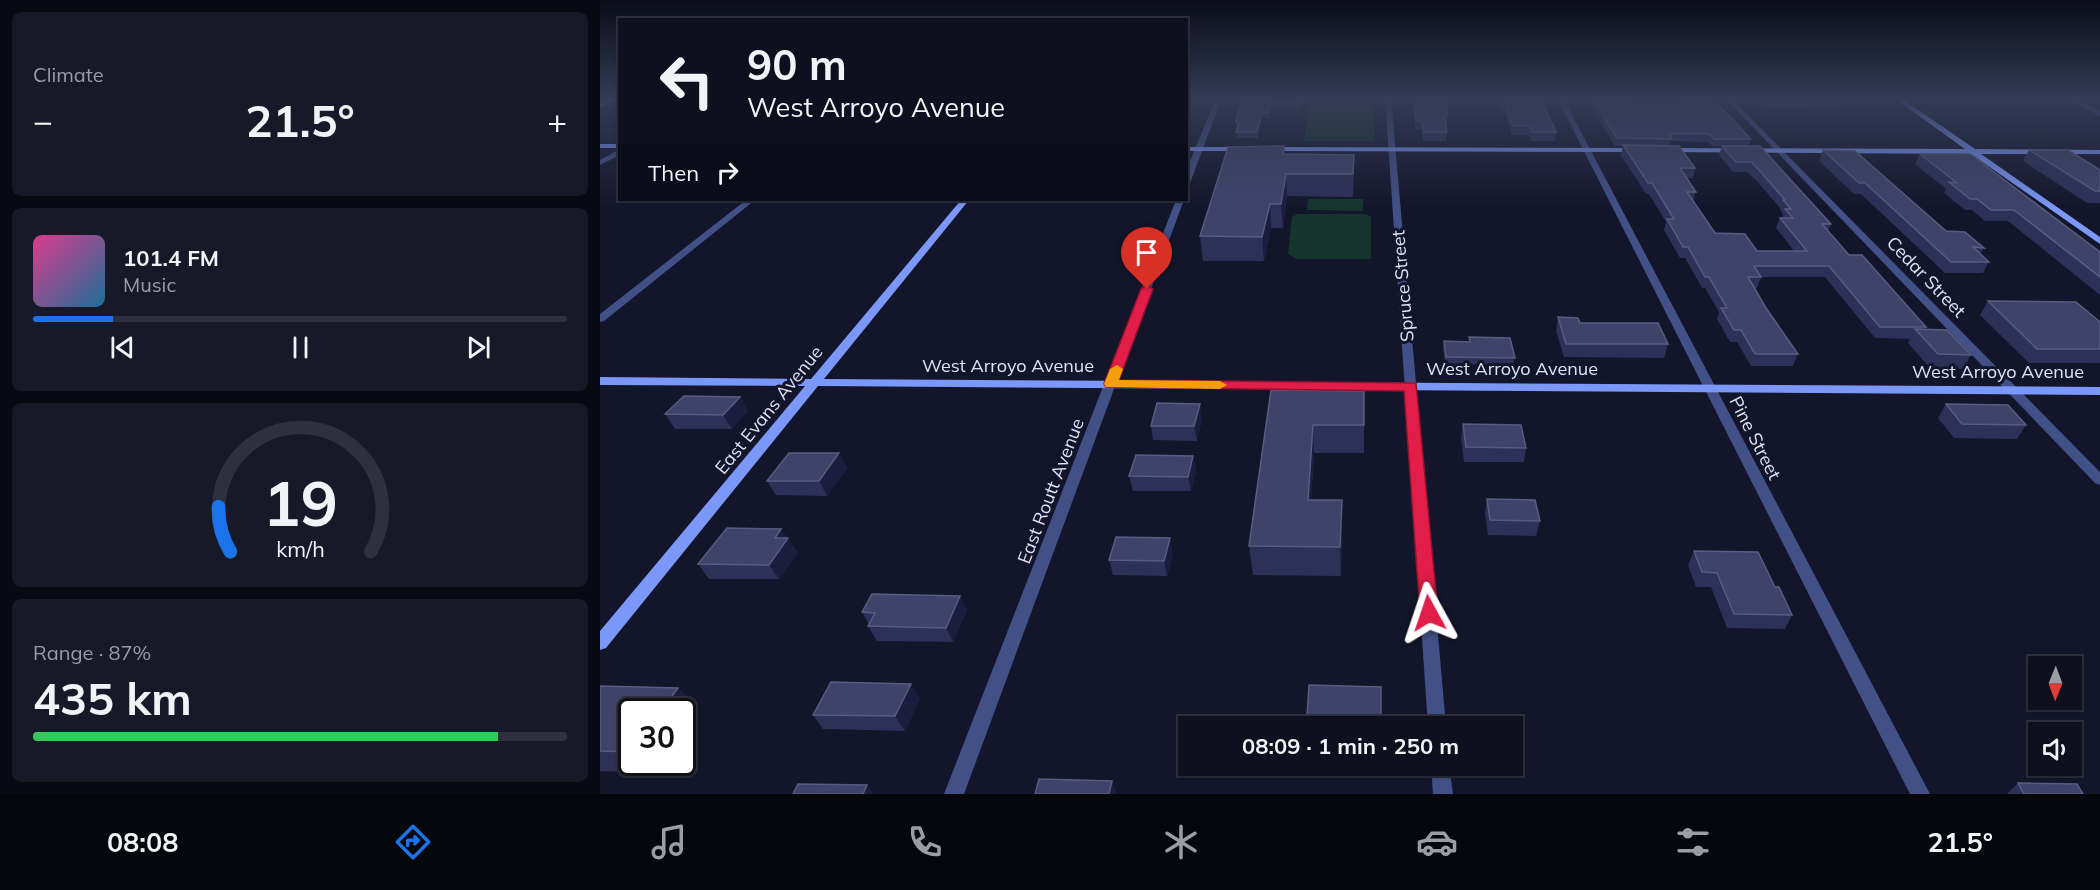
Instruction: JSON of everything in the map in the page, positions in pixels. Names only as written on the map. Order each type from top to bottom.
[{"type":"street","points":[[1188,178],[1204,135]]},
{"type":"street","name":"Spruce Street","points":[[1390,135],[1436,716]]},
{"type":"street","name":"Pine Street","points":[[1579,135],[1920,794]]},
{"type":"street","name":"Cedar Street","points":[[1764,135],[2100,480]]},
{"type":"street","points":[[1949,135],[2100,241]]},
{"type":"street","points":[[600,146],[618,146]]},
{"type":"street","points":[[1188,149],[1646,150]]},
{"type":"street","points":[[1658,150],[2100,152]]},
{"type":"street","points":[[600,163],[618,152]]},
{"type":"street","points":[[600,320],[750,201]]},
{"type":"street","name":"East Evans Avenue","points":[[600,643],[964,201]]},
{"type":"street","name":"East Routt Avenue","points":[[954,794],[1180,201]]},
{"type":"street","name":"West Arroyo Avenue","points":[[600,381],[2100,391]]},
{"type":"street","points":[[1441,776],[1443,794]]},
{"type":"green space","points":[[1305,135],[1375,135],[1375,141],[1304,141]]},
{"type":"green space","points":[[1308,199],[1363,199],[1363,211],[1307,210]]},
{"type":"green space","points":[[1297,214],[1367,214],[1371,217],[1371,259],[1297,259],[1288,254],[1292,217]]},
{"type":"building","points":[[1615,135],[1670,135],[1672,139],[1617,138]]},
{"type":"building","points":[[1711,135],[1747,135],[1751,139],[1714,139]]},
{"type":"building","points":[[1623,145],[1679,146],[1695,168],[1680,168],[1696,192],[1687,192],[1715,233],[1745,234],[1757,251],[1807,251],[1780,218],[1793,218],[1785,209],[1791,209],[1783,200],[1785,200],[1751,162],[1736,162],[1722,146],[1760,146],[1831,224],[1822,224],[1849,255],[1862,255],[1926,327],[1880,327],[1829,266],[1754,266],[1761,277],[1748,277],[1798,354],[1755,354],[1741,330],[1734,330],[1721,308],[1727,308],[1709,277],[1705,277],[1688,247],[1683,247],[1667,219],[1674,219],[1652,183],[1648,183]]},
{"type":"building","points":[[1284,146],[1283,154],[1354,155],[1353,174],[1286,174],[1281,204],[1270,204],[1262,237],[1200,236],[1228,147]]},
{"type":"building","points":[[1823,150],[1855,151],[1946,231],[1965,232],[1984,248],[1973,247],[1989,262],[1951,262],[1865,183],[1859,183]]},
{"type":"building","points":[[2029,150],[2068,150],[2100,170],[2100,191],[2095,191]]},
{"type":"building","points":[[1920,154],[1970,154],[2100,252],[2100,277],[2014,210],[1991,210],[1977,199],[1970,199],[1949,182],[1957,183]]},
{"type":"building","points":[[1988,301],[2076,302],[2100,322],[2100,349],[2037,349]]},
{"type":"building","points":[[1558,317],[1578,318],[1580,323],[1658,323],[1668,344],[1566,344]]},
{"type":"building","points":[[1915,329],[1947,330],[1971,355],[1938,354]]},
{"type":"building","points":[[1469,337],[1510,338],[1515,358],[1446,357],[1444,341],[1470,342]]},
{"type":"building","points":[[1271,390],[1364,391],[1364,425],[1313,425],[1308,500],[1342,500],[1340,547],[1249,546]]},
{"type":"building","points":[[684,396],[740,397],[723,415],[665,414]]},
{"type":"building","points":[[1157,403],[1200,404],[1194,426],[1151,426]]},
{"type":"building","points":[[1946,404],[2008,405],[2026,425],[1962,424]]},
{"type":"building","points":[[1463,424],[1521,425],[1526,448],[1466,447]]},
{"type":"building","points":[[789,453],[839,453],[819,481],[767,481]]},
{"type":"building","points":[[1136,455],[1193,456],[1188,477],[1129,476]]},
{"type":"building","points":[[1487,499],[1535,500],[1540,521],[1490,520]]},
{"type":"building","points":[[727,528],[781,529],[775,538],[788,538],[769,565],[698,564]]},
{"type":"building","points":[[1116,537],[1170,538],[1164,561],[1109,560]]},
{"type":"building","points":[[1694,551],[1758,552],[1775,587],[1779,587],[1792,615],[1734,614],[1717,573],[1702,572]]},
{"type":"building","points":[[872,594],[960,596],[946,628],[868,626],[875,613],[862,612]]},
{"type":"building","points":[[831,682],[911,684],[895,716],[813,715]]},
{"type":"building","points":[[1309,685],[1381,687],[1381,716],[1307,716]]},
{"type":"building","points":[[600,686],[678,688],[671,698],[618,698],[618,752],[600,751]]},
{"type":"building","points":[[1039,779],[1112,781],[1109,794],[1035,794]]},
{"type":"building","points":[[2018,783],[2077,784],[2083,794],[2024,794]]},
{"type":"building","points":[[798,784],[867,785],[863,794],[793,794]]},
{"type":"slow traffic","points":[[1117,369],[1111,384],[1220,385]]},
{"type":"route","points":[[1147,289],[1111,384],[1411,386],[1429,613]]}]
